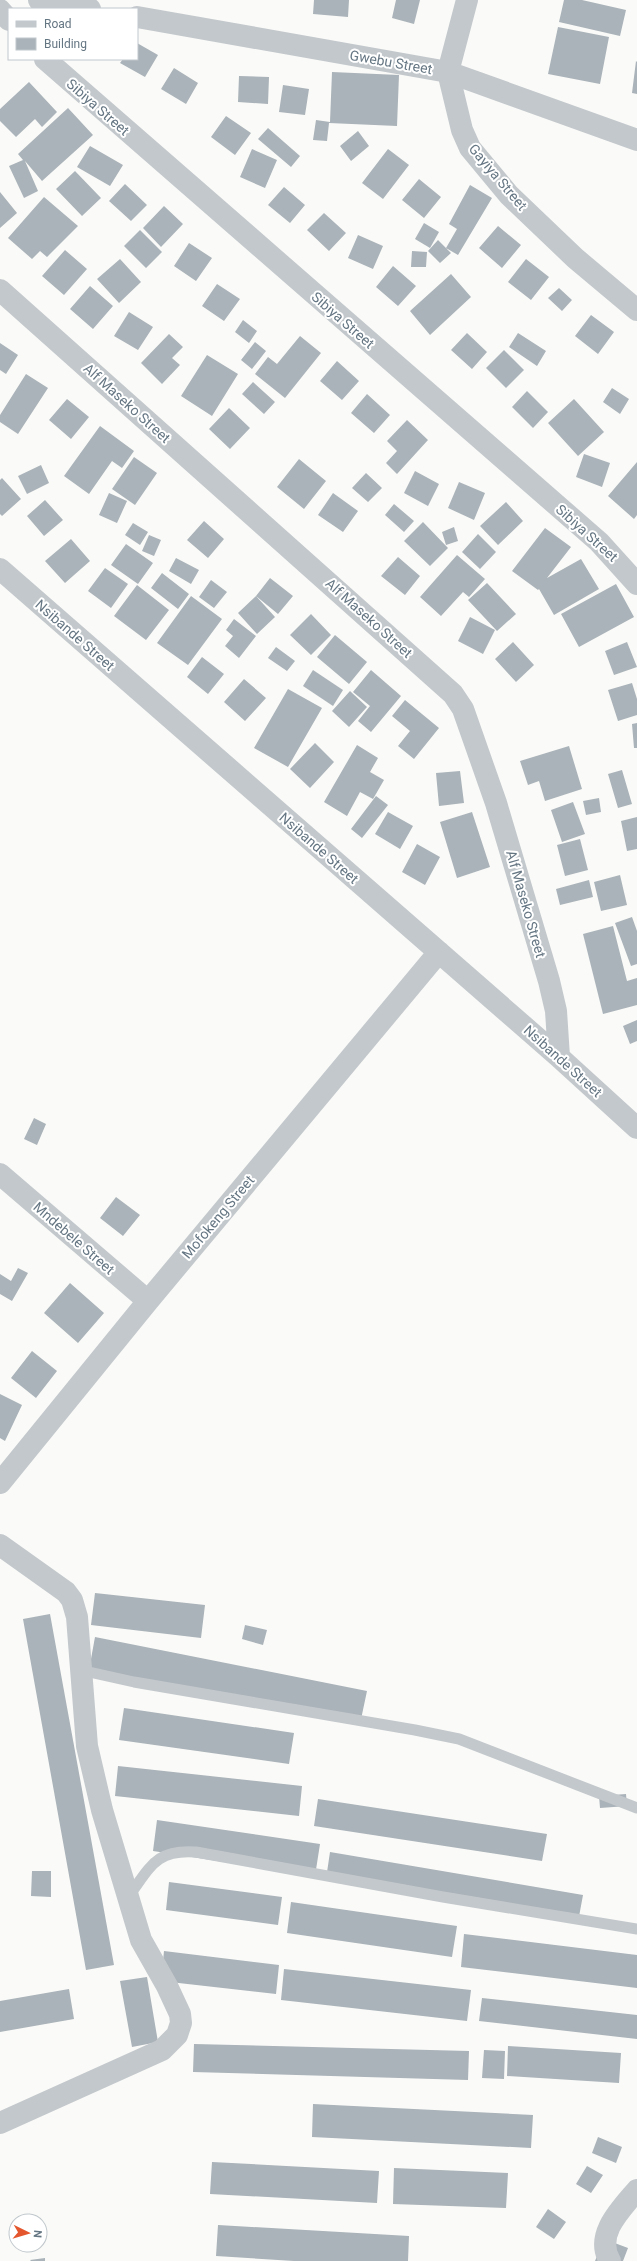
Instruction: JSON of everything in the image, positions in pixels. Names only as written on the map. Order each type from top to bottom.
[{"type":"street","points":[[38,0],[84,8]]},
{"type":"street","name":"Gayiya Street","points":[[467,0],[448,72],[462,130],[470,148],[509,195],[575,258],[637,310]]},
{"type":"street","points":[[0,10],[8,19]]},
{"type":"street","name":"Gwebu Street","points":[[138,17],[448,72],[637,140]]},
{"type":"street","name":"Sibiya Street","points":[[46,60],[594,538],[621,564],[637,584]]},
{"type":"street","name":"Alf Maseko Street","points":[[0,290],[453,694],[463,708],[496,803],[544,966],[556,1010],[559,1057]]},
{"type":"street","name":"Nsibande Street","points":[[0,569],[559,1057],[637,1128]]},
{"type":"street","name":"Mofokeng Street","points":[[0,1483],[148,1302],[439,952]]},
{"type":"street","name":"Mndebele Street","points":[[0,1174],[148,1302]]},
{"type":"street","points":[[0,1545],[66,1592],[72,1600],[77,1618],[87,1746],[102,1810],[141,1940],[178,2007],[181,2023],[177,2035],[162,2050],[0,2123]]},
{"type":"street","points":[[610,2261],[606,2251],[605,2239],[616,2215],[637,2190]]},
{"type":"lane","points":[[80,1670],[134,1682],[415,1730],[458,1739],[637,1808]]},
{"type":"lane","points":[[127,1897],[156,1861],[170,1853],[184,1851],[637,1929]]},
{"type":"building","points":[[314,0],[349,0],[348,17],[313,14]]},
{"type":"building","points":[[396,0],[420,0],[414,24],[392,18]]},
{"type":"building","points":[[564,0],[582,0],[626,10],[620,36],[559,22]]},
{"type":"building","points":[[558,27],[609,37],[600,84],[548,74]]},
{"type":"building","points":[[138,44],[158,55],[145,77],[120,63],[122,60],[138,60]]},
{"type":"building","points":[[636,61],[637,62],[637,94],[632,93]]},
{"type":"building","points":[[174,68],[198,83],[186,104],[161,89]]},
{"type":"building","points":[[332,72],[399,75],[397,126],[329,123],[327,141],[313,140],[316,120],[330,122]]},
{"type":"building","points":[[239,76],[269,77],[268,104],[238,102]]},
{"type":"building","points":[[29,82],[57,112],[42,127],[35,119],[16,137],[0,121],[0,109]]},
{"type":"building","points":[[283,85],[309,89],[305,115],[279,112]]},
{"type":"building","points":[[68,108],[93,135],[42,181],[25,161],[38,191],[24,198],[9,166],[23,160],[18,154]]},
{"type":"building","points":[[226,116],[251,133],[235,155],[211,137]]},
{"type":"building","points":[[268,128],[300,156],[291,167],[258,139]]},
{"type":"building","points":[[358,131],[369,146],[351,161],[340,146]]},
{"type":"building","points":[[90,146],[123,165],[110,186],[77,167]]},
{"type":"building","points":[[252,149],[277,160],[265,188],[240,177]]},
{"type":"building","points":[[388,149],[409,165],[383,199],[362,183]]},
{"type":"building","points":[[75,171],[101,198],[82,216],[56,189]]},
{"type":"building","points":[[419,179],[441,197],[424,218],[402,200]]},
{"type":"building","points":[[125,184],[147,205],[131,221],[109,201]]},
{"type":"building","points":[[470,185],[492,198],[458,255],[446,248],[457,229],[449,224]]},
{"type":"building","points":[[284,187],[305,205],[290,223],[268,205]]},
{"type":"building","points":[[0,192],[17,213],[0,228]]},
{"type":"building","points":[[44,197],[78,226],[47,257],[40,251],[32,259],[8,238]]},
{"type":"building","points":[[164,206],[183,224],[161,247],[143,228]]},
{"type":"building","points":[[324,213],[346,233],[329,251],[307,230]]},
{"type":"building","points":[[424,223],[439,232],[430,248],[415,239]]},
{"type":"building","points":[[498,226],[521,245],[502,268],[479,248]]},
{"type":"building","points":[[140,230],[162,252],[146,268],[124,246]]},
{"type":"building","points":[[358,235],[383,246],[373,269],[348,258]]},
{"type":"building","points":[[438,240],[451,253],[440,263],[428,251]]},
{"type":"building","points":[[189,243],[212,258],[196,281],[174,266]]},
{"type":"building","points":[[65,250],[87,269],[64,295],[42,276]]},
{"type":"building","points":[[412,251],[427,252],[426,267],[411,267]]},
{"type":"building","points":[[120,259],[141,282],[119,303],[97,279]]},
{"type":"building","points":[[526,259],[549,277],[531,300],[508,282]]},
{"type":"building","points":[[393,266],[416,286],[398,306],[376,287]]},
{"type":"building","points":[[451,274],[471,297],[430,335],[410,311]]},
{"type":"building","points":[[217,284],[240,299],[224,321],[202,306]]},
{"type":"building","points":[[90,286],[113,306],[93,329],[70,309]]},
{"type":"building","points":[[559,288],[572,300],[562,311],[548,298]]},
{"type":"building","points":[[129,312],[153,327],[138,350],[114,336]]},
{"type":"building","points":[[591,315],[614,332],[598,354],[575,336]]},
{"type":"building","points":[[243,320],[257,331],[249,343],[235,332]]},
{"type":"building","points":[[467,333],[487,352],[472,369],[451,350]]},
{"type":"building","points":[[518,333],[546,351],[537,366],[509,347]]},
{"type":"building","points":[[169,334],[183,347],[172,358],[180,365],[162,384],[141,363]]},
{"type":"building","points":[[300,336],[321,353],[285,398],[255,374],[268,357],[277,364]]},
{"type":"building","points":[[255,342],[266,351],[252,369],[241,360]]},
{"type":"building","points":[[0,343],[18,355],[6,374],[0,370]]},
{"type":"building","points":[[504,350],[524,370],[506,388],[486,368]]},
{"type":"building","points":[[207,355],[238,374],[212,416],[181,396]]},
{"type":"building","points":[[337,361],[359,381],[342,400],[320,381]]},
{"type":"building","points":[[26,374],[48,388],[18,434],[0,422],[0,415]]},
{"type":"building","points":[[253,382],[275,402],[264,414],[242,394]]},
{"type":"building","points":[[612,388],[629,399],[620,414],[603,402]]},
{"type":"building","points":[[527,391],[548,412],[533,428],[512,407]]},
{"type":"building","points":[[367,394],[390,415],[374,433],[351,413]]},
{"type":"building","points":[[67,399],[89,417],[71,439],[49,420]]},
{"type":"building","points":[[574,399],[604,432],[578,456],[548,423]]},
{"type":"building","points":[[229,408],[250,428],[230,449],[209,429]]},
{"type":"building","points":[[407,420],[428,440],[397,474],[386,463],[397,451],[387,441]]},
{"type":"building","points":[[100,426],[134,451],[122,468],[112,461],[89,494],[64,476]]},
{"type":"building","points":[[584,454],[610,463],[602,487],[576,477]]},
{"type":"building","points":[[134,457],[157,473],[135,505],[112,489]]},
{"type":"building","points":[[299,459],[326,481],[304,509],[277,487]]},
{"type":"building","points":[[637,462],[637,515],[634,519],[608,496]]},
{"type":"building","points":[[41,465],[49,483],[27,494],[18,476]]},
{"type":"building","points":[[415,471],[439,484],[428,506],[404,493]]},
{"type":"building","points":[[366,473],[382,488],[368,502],[352,488]]},
{"type":"building","points":[[2,478],[21,499],[2,516],[0,514],[0,480]]},
{"type":"building","points":[[459,482],[485,493],[474,520],[448,508]]},
{"type":"building","points":[[109,493],[127,501],[117,523],[99,515]]},
{"type":"building","points":[[333,493],[358,511],[343,532],[318,515]]},
{"type":"building","points":[[45,500],[63,520],[44,536],[27,516]]},
{"type":"building","points":[[506,502],[523,521],[498,545],[480,526]]},
{"type":"building","points":[[394,504],[414,521],[404,532],[385,515]]},
{"type":"building","points":[[204,521],[224,539],[208,558],[187,540]]},
{"type":"building","points":[[423,522],[448,548],[430,566],[404,541]]},
{"type":"building","points":[[133,523],[148,532],[140,545],[125,535]]},
{"type":"building","points":[[454,527],[458,541],[446,545],[442,532]]},
{"type":"building","points":[[545,528],[571,547],[547,578],[581,559],[599,589],[554,615],[539,589],[538,590],[512,571]]},
{"type":"building","points":[[478,534],[496,552],[480,569],[462,552]]},
{"type":"building","points":[[149,535],[161,540],[154,556],[142,551]]},
{"type":"building","points":[[71,539],[90,561],[65,583],[45,561]]},
{"type":"building","points":[[126,544],[153,563],[138,584],[111,565]]},
{"type":"building","points":[[457,555],[485,579],[469,597],[463,592],[441,616],[420,597]]},
{"type":"building","points":[[398,557],[420,576],[405,595],[381,576]]},
{"type":"building","points":[[176,558],[199,570],[191,584],[169,571]]},
{"type":"building","points":[[105,568],[128,584],[111,608],[88,591]]},
{"type":"building","points":[[162,573],[189,594],[178,609],[151,588]]},
{"type":"building","points":[[270,578],[293,596],[278,614],[256,596]]},
{"type":"building","points":[[211,580],[227,592],[214,608],[199,597]]},
{"type":"building","points":[[487,583],[516,614],[497,631],[468,600]]},
{"type":"building","points":[[616,584],[634,617],[579,647],[561,614]]},
{"type":"building","points":[[137,585],[169,610],[146,640],[114,616]]},
{"type":"building","points":[[191,596],[222,619],[188,665],[157,643]]},
{"type":"building","points":[[256,596],[275,617],[257,634],[238,613]]},
{"type":"building","points":[[311,614],[331,635],[311,655],[290,635]]},
{"type":"building","points":[[470,617],[495,630],[483,654],[458,641]]},
{"type":"building","points":[[234,619],[256,636],[239,658],[225,646],[233,636],[226,630]]},
{"type":"building","points":[[335,635],[367,662],[349,684],[317,657]]},
{"type":"building","points":[[513,642],[534,665],[516,682],[495,659]]},
{"type":"building","points":[[627,642],[637,667],[614,675],[605,651]]},
{"type":"building","points":[[276,647],[295,661],[287,671],[268,658]]},
{"type":"building","points":[[202,657],[224,674],[208,694],[187,677]]},
{"type":"building","points":[[313,670],[343,690],[333,706],[303,686]]},
{"type":"building","points":[[371,670],[401,696],[371,732],[358,721],[370,706],[353,692]]},
{"type":"building","points":[[244,679],[266,698],[245,721],[224,702]]},
{"type":"building","points":[[632,683],[637,699],[637,715],[618,721],[608,690]]},
{"type":"building","points":[[288,689],[322,708],[288,767],[254,748]]},
{"type":"building","points":[[350,691],[367,707],[349,727],[332,711]]},
{"type":"building","points":[[405,700],[439,728],[414,759],[398,746],[410,731],[392,716]]},
{"type":"building","points":[[637,723],[637,748],[634,748],[632,724]]},
{"type":"building","points":[[315,743],[334,762],[310,788],[290,769]]},
{"type":"building","points":[[357,745],[378,758],[370,772],[384,780],[373,799],[360,792],[347,816],[324,802]]},
{"type":"building","points":[[569,746],[582,789],[545,801],[539,781],[528,785],[520,761]]},
{"type":"building","points":[[622,770],[632,804],[618,808],[608,774]]},
{"type":"building","points":[[460,771],[464,803],[439,806],[436,773]]},
{"type":"building","points":[[376,796],[388,805],[362,838],[351,829]]},
{"type":"building","points":[[599,798],[601,812],[586,815],[583,801]]},
{"type":"building","points":[[573,802],[585,834],[562,842],[551,810]]},
{"type":"building","points":[[388,812],[413,826],[400,849],[375,834]]},
{"type":"building","points":[[472,812],[490,867],[457,878],[440,822]]},
{"type":"building","points":[[637,817],[637,849],[627,851],[621,821]]},
{"type":"building","points":[[580,839],[588,870],[565,876],[557,845]]},
{"type":"building","points":[[417,844],[440,857],[425,885],[402,872]]},
{"type":"building","points":[[620,875],[627,905],[601,911],[594,882]]},
{"type":"building","points":[[589,880],[593,897],[560,905],[556,889]]},
{"type":"building","points":[[632,917],[637,931],[637,964],[631,966],[615,923]]},
{"type":"building","points":[[613,926],[627,981],[637,978],[637,1005],[603,1014],[583,934]]},
{"type":"building","points":[[637,1020],[637,1041],[630,1044],[623,1026]]},
{"type":"building","points":[[34,1118],[46,1124],[37,1145],[24,1139]]},
{"type":"building","points":[[116,1197],[140,1215],[123,1236],[100,1218]]},
{"type":"building","points":[[18,1268],[28,1273],[12,1301],[0,1294],[0,1274],[11,1281]]},
{"type":"building","points":[[70,1283],[104,1313],[78,1343],[44,1313]]},
{"type":"building","points":[[32,1351],[57,1371],[36,1398],[11,1378]]},
{"type":"building","points":[[0,1394],[22,1405],[5,1441],[0,1438]]},
{"type":"building","points":[[95,1593],[205,1605],[201,1638],[91,1625]]},
{"type":"building","points":[[50,1614],[114,1965],[86,1970],[23,1619]]},
{"type":"building","points":[[245,1625],[267,1630],[263,1645],[242,1639]]},
{"type":"building","points":[[95,1637],[367,1691],[360,1724],[89,1670]]},
{"type":"building","points":[[124,1708],[294,1733],[289,1764],[119,1740]]},
{"type":"building","points":[[118,1766],[302,1786],[299,1816],[115,1796]]},
{"type":"building","points":[[626,1794],[627,1806],[600,1808],[599,1796]]},
{"type":"building","points":[[318,1799],[547,1834],[542,1861],[314,1826]]},
{"type":"building","points":[[157,1820],[320,1844],[315,1876],[153,1851]]},
{"type":"building","points":[[330,1852],[583,1895],[578,1922],[326,1879]]},
{"type":"building","points":[[32,1871],[51,1871],[51,1897],[31,1896]]},
{"type":"building","points":[[169,1882],[282,1897],[278,1925],[166,1910]]},
{"type":"building","points":[[291,1902],[457,1926],[452,1957],[287,1933]]},
{"type":"building","points":[[464,1934],[637,1955],[637,1988],[461,1967]]},
{"type":"building","points":[[164,1951],[279,1965],[276,1994],[161,1981]]},
{"type":"building","points":[[284,1969],[471,1990],[467,2021],[281,2000]]},
{"type":"building","points":[[147,1977],[158,2042],[132,2047],[120,1981]]},
{"type":"building","points":[[69,1989],[74,2019],[0,2032],[0,2001]]},
{"type":"building","points":[[482,1998],[637,2015],[637,2039],[479,2021]]},
{"type":"building","points":[[194,2044],[469,2051],[468,2080],[193,2072]]},
{"type":"building","points":[[508,2046],[621,2053],[619,2083],[507,2076]]},
{"type":"building","points":[[484,2050],[505,2051],[504,2079],[482,2078]]},
{"type":"building","points":[[313,2104],[533,2115],[531,2148],[312,2137]]},
{"type":"building","points":[[598,2137],[622,2147],[616,2163],[592,2153]]},
{"type":"building","points":[[212,2162],[379,2171],[377,2203],[210,2194]]},
{"type":"building","points":[[587,2166],[603,2175],[591,2193],[576,2184]]},
{"type":"building","points":[[394,2168],[508,2173],[506,2208],[393,2204]]},
{"type":"building","points":[[548,2209],[566,2222],[554,2239],[536,2227]]},
{"type":"building","points":[[218,2225],[409,2236],[408,2261],[294,2261],[216,2256]]},
{"type":"building","points":[[604,2239],[628,2248],[623,2261],[595,2261]]},
{"type":"building","points":[[45,2258],[45,2261],[30,2260]]}]
